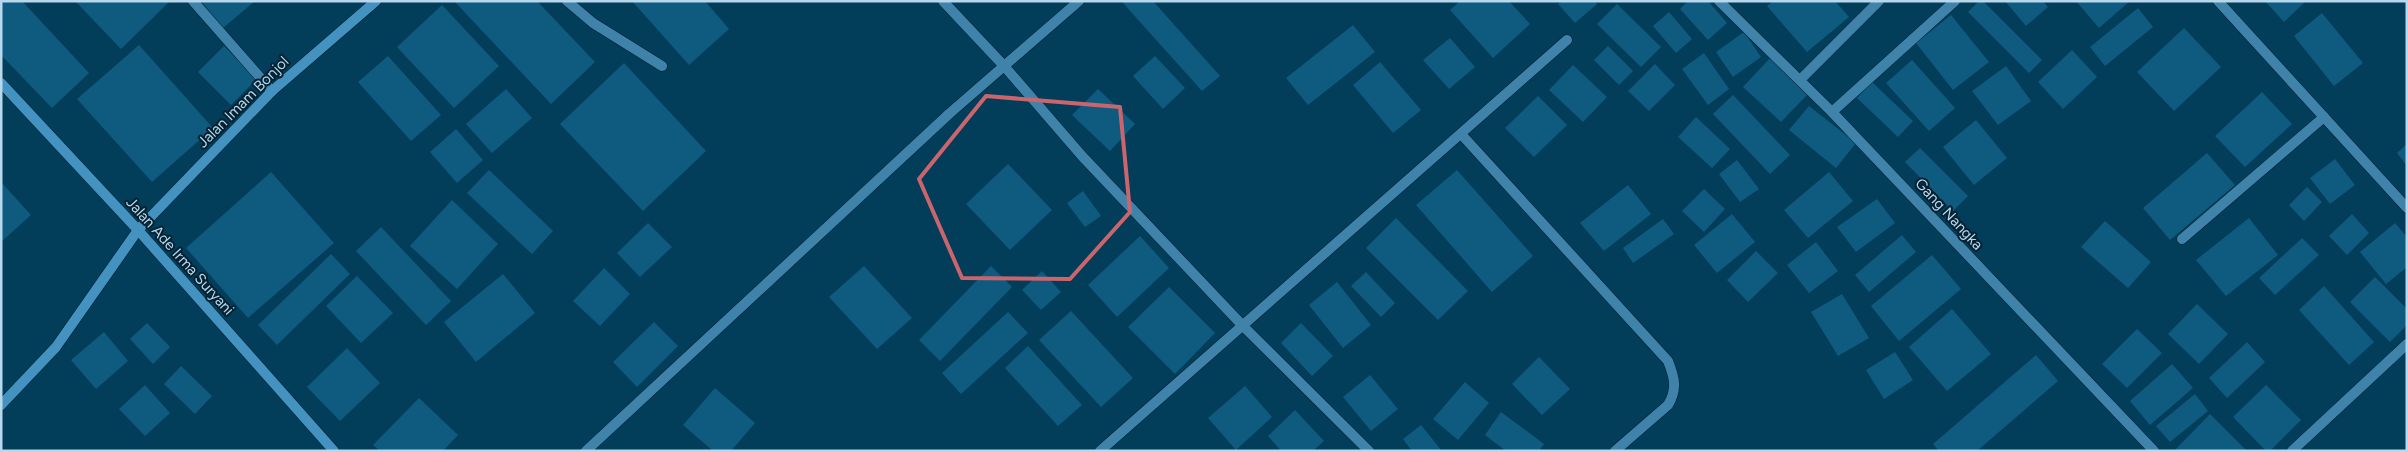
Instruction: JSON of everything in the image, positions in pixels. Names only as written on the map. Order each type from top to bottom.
[{"type":"main road","name":"Jalan Imam Bonjol","points":[[1,405],[56,347],[138,230],[272,92],[376,1]]},
{"type":"main road","name":"Jalan Ade Irma Suryani","points":[[1,83],[138,230],[334,451]]},
{"type":"street","points":[[193,1],[272,92]]},
{"type":"street","points":[[567,1],[593,23],[662,66]]},
{"type":"street","points":[[943,1],[1005,67],[1082,156],[1242,326],[1369,451]]},
{"type":"street","points":[[586,451],[950,113],[1079,1]]},
{"type":"street","name":"Gang Nangka","points":[[1719,1],[1832,112],[2154,451]]},
{"type":"street","points":[[1800,80],[1879,1]]},
{"type":"street","points":[[1832,112],[1955,1]]},
{"type":"street","points":[[2218,1],[2407,208]]},
{"type":"street","points":[[1100,451],[1567,40]]},
{"type":"street","points":[[2182,239],[2324,117]]},
{"type":"street","points":[[1461,134],[1668,361],[1675,383],[1672,397],[1668,404],[1615,451]]},
{"type":"street","points":[[2292,451],[2407,344]]},
{"type":"highlighted area","points":[[986,96],[1120,107],[1130,212],[1070,279],[962,278],[919,179]]},
{"type":"building","points":[[1,1],[22,1],[89,73],[52,108],[1,55]]},
{"type":"building","points":[[75,1],[170,1],[121,49]]},
{"type":"building","points":[[201,1],[255,1],[223,28]]},
{"type":"building","points":[[454,1],[537,1],[595,62],[551,104]]},
{"type":"building","points":[[632,1],[705,1],[729,29],[689,65]]},
{"type":"building","points":[[1125,1],[1153,1],[1220,76],[1202,91],[1123,3]]},
{"type":"building","points":[[1460,1],[1509,1],[1530,24],[1493,58],[1450,10]]},
{"type":"building","points":[[1562,1],[1595,1],[1597,4],[1575,23],[1558,4]]},
{"type":"building","points":[[1688,1],[1708,1],[1727,23],[1708,40],[1680,9]]},
{"type":"building","points":[[1773,1],[1835,1],[1849,17],[1807,52],[1767,6]]},
{"type":"building","points":[[1979,1],[1983,1],[2042,60],[2029,73],[1968,12]]},
{"type":"building","points":[[2005,1],[2043,1],[2048,7],[2026,26]]},
{"type":"building","points":[[2076,1],[2130,1],[2099,28]]},
{"type":"building","points":[[2265,1],[2306,1],[2284,22]]},
{"type":"building","points":[[1617,4],[1661,47],[1641,67],[1597,24]]},
{"type":"building","points":[[442,5],[499,66],[454,108],[397,47]]},
{"type":"building","points":[[2138,8],[2153,27],[2105,66],[2090,47]]},
{"type":"building","points":[[1669,12],[1692,39],[1676,53],[1653,26]]},
{"type":"building","points":[[2322,13],[2363,63],[2334,86],[2294,36]]},
{"type":"building","points":[[1951,15],[1989,62],[1953,90],[1916,43]]},
{"type":"building","points":[[1353,25],[1375,52],[1308,105],[1286,78]]},
{"type":"building","points":[[2184,28],[2221,67],[2174,111],[2137,72]]},
{"type":"building","points":[[1744,32],[1761,57],[1733,77],[1716,52]]},
{"type":"building","points":[[1450,38],[1475,67],[1449,89],[1423,60]]},
{"type":"building","points":[[139,45],[213,128],[152,182],[77,99]]},
{"type":"building","points":[[224,46],[257,79],[231,105],[198,72]]},
{"type":"building","points":[[1608,46],[1633,71],[1619,85],[1594,60]]},
{"type":"building","points":[[2072,50],[2097,77],[2063,109],[2038,82]]},
{"type":"building","points":[[1704,53],[1729,89],[1708,105],[1682,69]]},
{"type":"building","points":[[388,56],[441,115],[411,141],[358,82]]},
{"type":"building","points":[[1155,56],[1185,88],[1163,109],[1133,76]]},
{"type":"building","points":[[1771,57],[1809,93],[1781,122],[1743,87]]},
{"type":"building","points":[[1912,60],[1955,108],[1929,131],[1886,83]]},
{"type":"building","points":[[1380,62],[1421,110],[1393,133],[1353,85]]},
{"type":"building","points":[[624,63],[706,151],[643,211],[560,124]]},
{"type":"building","points":[[1655,64],[1675,85],[1649,111],[1628,91]]},
{"type":"building","points":[[1573,65],[1607,97],[1583,122],[1549,90]]},
{"type":"building","points":[[2006,66],[2031,101],[1998,125],[1972,91]]},
{"type":"building","points":[[1872,82],[1913,121],[1898,137],[1857,98]]},
{"type":"building","points":[[506,89],[532,118],[492,153],[466,124]]},
{"type":"building","points":[[1098,89],[1135,124],[1110,151],[1072,115]]},
{"type":"building","points":[[2262,92],[2292,124],[2245,167],[2215,136]]},
{"type":"building","points":[[1733,95],[1790,155],[1770,174],[1713,114]]},
{"type":"building","points":[[1538,96],[1567,125],[1534,157],[1505,128]]},
{"type":"building","points":[[1809,106],[1856,143],[1836,168],[1789,130]]},
{"type":"building","points":[[1696,117],[1730,149],[1712,168],[1678,137]]},
{"type":"building","points":[[1976,120],[2007,158],[1974,185],[1943,147]]},
{"type":"building","points":[[456,129],[483,160],[457,183],[430,152]]},
{"type":"building","points":[[2407,144],[2407,166],[2397,153]]},
{"type":"building","points":[[1920,148],[1968,196],[1953,211],[1905,162]]},
{"type":"building","points":[[2207,153],[2235,185],[2170,240],[2143,208]]},
{"type":"building","points":[[2335,159],[2355,185],[2330,204],[2310,178]]},
{"type":"building","points":[[1737,160],[1759,189],[1740,202],[1719,174]]},
{"type":"building","points":[[1008,164],[1052,210],[1010,250],[966,204]]},
{"type":"building","points":[[489,170],[553,231],[532,254],[467,193]]},
{"type":"building","points":[[1457,170],[1533,256],[1492,292],[1416,205]]},
{"type":"building","points":[[271,172],[334,243],[248,318],[186,248]]},
{"type":"building","points":[[1829,172],[1853,201],[1808,238],[1784,210]]},
{"type":"building","points":[[1,182],[31,215],[1,242]]},
{"type":"building","points":[[1628,185],[1651,214],[1604,251],[1580,223]]},
{"type":"building","points":[[2307,187],[2322,202],[2304,221],[2289,205]]},
{"type":"building","points":[[1704,189],[1725,209],[1704,232],[1682,211]]},
{"type":"building","points":[[1083,191],[1101,216],[1085,227],[1067,203]]},
{"type":"building","points":[[1877,199],[1895,223],[1856,252],[1837,227]]},
{"type":"building","points":[[452,200],[498,244],[457,289],[410,246]]},
{"type":"building","points":[[1732,214],[1755,242],[1717,273],[1694,245]]},
{"type":"building","points":[[2352,214],[2369,233],[2347,255],[2329,236]]},
{"type":"building","points":[[1396,218],[1468,291],[1438,320],[1366,248]]},
{"type":"building","points":[[2249,218],[2278,255],[2226,296],[2196,260]]},
{"type":"building","points":[[1663,219],[1674,234],[1633,263],[1623,248]]},
{"type":"building","points":[[2105,221],[2151,262],[2128,288],[2081,247]]},
{"type":"building","points":[[648,223],[672,247],[640,277],[617,253]]},
{"type":"building","points":[[2395,223],[2407,237],[2407,267],[2386,284],[2360,252]]},
{"type":"building","points":[[381,227],[451,301],[426,325],[356,251]]},
{"type":"building","points":[[1902,235],[1916,252],[1869,292],[1855,275]]},
{"type":"building","points":[[1140,236],[1169,268],[1117,317],[1088,285]]},
{"type":"building","points":[[2302,238],[2319,255],[2275,295],[2259,278]]},
{"type":"building","points":[[1816,242],[1838,271],[1809,293],[1787,265]]},
{"type":"building","points":[[1756,251],[1778,273],[1748,302],[1727,280]]},
{"type":"building","points":[[331,254],[350,274],[277,345],[258,325]]},
{"type":"building","points":[[1932,255],[1961,289],[1899,341],[1871,306]]},
{"type":"building","points":[[864,266],[912,318],[877,349],[829,297]]},
{"type":"building","points":[[991,266],[1012,287],[940,361],[919,340]]},
{"type":"building","points":[[604,268],[630,294],[600,326],[573,301]]},
{"type":"building","points":[[1042,271],[1061,292],[1041,310],[1022,290]]},
{"type":"building","points":[[1366,272],[1395,303],[1381,317],[1351,286]]},
{"type":"building","points":[[503,274],[535,313],[476,362],[444,322]]},
{"type":"building","points":[[357,276],[393,313],[361,343],[326,306]]},
{"type":"building","points":[[2375,277],[2407,309],[2407,325],[2390,342],[2350,302]]},
{"type":"building","points":[[1337,282],[1371,325],[1343,348],[1309,305]]},
{"type":"building","points":[[2324,286],[2374,342],[2349,365],[2299,310]]},
{"type":"building","points":[[1169,287],[1215,333],[1175,374],[1128,327]]},
{"type":"building","points":[[1842,294],[1869,338],[1838,356],[1811,312]]},
{"type":"building","points":[[2197,304],[2228,334],[2199,364],[2168,334]]},
{"type":"building","points":[[1952,309],[1991,354],[1947,391],[1909,347]]},
{"type":"building","points":[[1071,311],[1133,378],[1101,407],[1039,340]]},
{"type":"building","points":[[1008,312],[1028,333],[961,394],[942,373]]},
{"type":"building","points":[[654,322],[678,346],[637,387],[613,362]]},
{"type":"building","points":[[147,323],[170,347],[153,364],[130,339]]},
{"type":"building","points":[[1301,323],[1333,356],[1312,376],[1281,343]]},
{"type":"building","points":[[2137,329],[2162,353],[2127,388],[2102,364]]},
{"type":"building","points":[[104,332],[128,361],[96,389],[71,360]]},
{"type":"building","points":[[2247,342],[2265,362],[2227,398],[2209,378]]},
{"type":"building","points":[[1028,346],[1082,405],[1058,426],[1005,368]]},
{"type":"building","points":[[347,348],[380,383],[340,421],[307,387]]},
{"type":"building","points":[[1895,352],[1913,380],[1884,399],[1866,370]]},
{"type":"building","points":[[2036,355],[2058,381],[1977,451],[1939,451],[1933,444]]},
{"type":"building","points":[[1539,357],[1570,389],[1542,415],[1512,384]]},
{"type":"building","points":[[2172,364],[2193,388],[2150,425],[2130,401]]},
{"type":"building","points":[[181,366],[212,396],[195,414],[164,384]]},
{"type":"building","points":[[1370,375],[1398,409],[1371,431],[1343,397]]},
{"type":"building","points":[[1465,382],[1489,403],[1458,440],[1433,419]]},
{"type":"building","points":[[145,385],[170,413],[145,436],[119,409]]},
{"type":"building","points":[[2266,385],[2301,420],[2270,451],[2266,451],[2233,417]]},
{"type":"building","points":[[1245,386],[1272,417],[1236,450],[1208,418]]},
{"type":"building","points":[[715,388],[755,423],[731,451],[713,451],[683,425]]},
{"type":"building","points":[[2195,394],[2208,411],[2170,442],[2156,426]]},
{"type":"building","points":[[419,398],[458,435],[443,451],[380,451],[373,445]]},
{"type":"building","points":[[1295,410],[1324,441],[1313,451],[1281,451],[1268,436]]},
{"type":"building","points":[[1501,412],[1544,444],[1539,451],[1506,451],[1485,435]]},
{"type":"building","points":[[2210,414],[2247,451],[2174,451]]},
{"type":"building","points":[[1421,425],[1442,451],[1412,451],[1403,439]]}]
